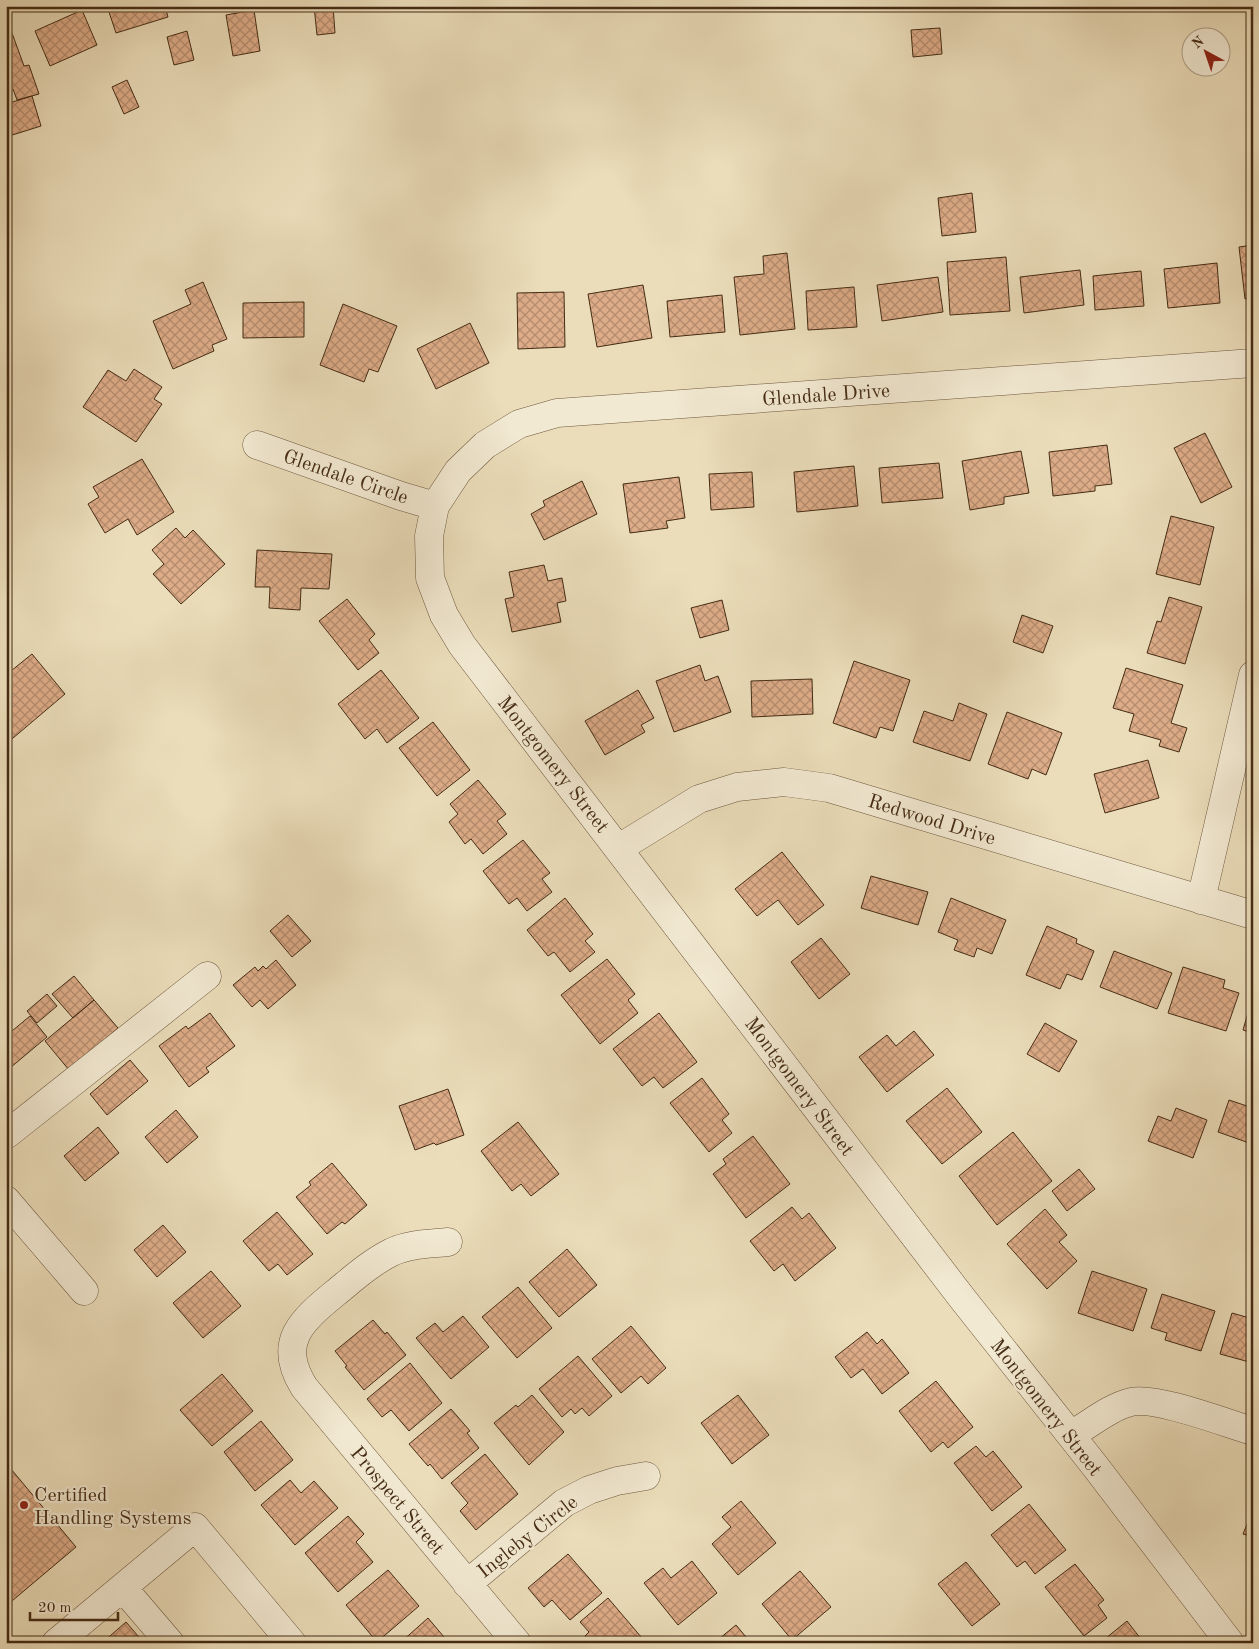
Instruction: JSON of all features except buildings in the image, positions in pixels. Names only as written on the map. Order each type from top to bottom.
[{"type":"street","name":"Glendale Drive","points":[[436,506],[458,472],[485,445],[518,424],[557,413],[1253,363]]},
{"type":"street","name":"Glendale Circle","points":[[257,445],[402,496],[436,506]]},
{"type":"street","name":"Montgomery Street","points":[[436,506],[429,536],[430,578],[444,615],[462,645],[962,1298],[1071,1435],[1230,1643]]},
{"type":"street","points":[[1201,900],[1253,675]]},
{"type":"street","name":"Redwood Drive","points":[[619,848],[699,799],[737,787],[784,782],[828,788],[1253,915]]},
{"type":"street","points":[[6,1135],[207,976]]},
{"type":"street","points":[[6,1200],[84,1291]]},
{"type":"street","name":"Prospect Street","points":[[448,1242],[417,1245],[393,1252],[367,1267],[309,1316],[295,1337],[292,1351],[296,1374],[304,1388],[517,1643]]},
{"type":"street","points":[[1071,1435],[1117,1407],[1143,1400],[1164,1404],[1253,1431]]},
{"type":"street","name":"Ingleby Circle","points":[[467,1584],[564,1503],[589,1490],[617,1481],[646,1476]]},
{"type":"street","points":[[56,1643],[195,1526],[292,1643]]},
{"type":"street","points":[[123,1588],[170,1643]]},
{"type":"place","name":"Certified Handling Systems","points":[[24,1505]]}]
